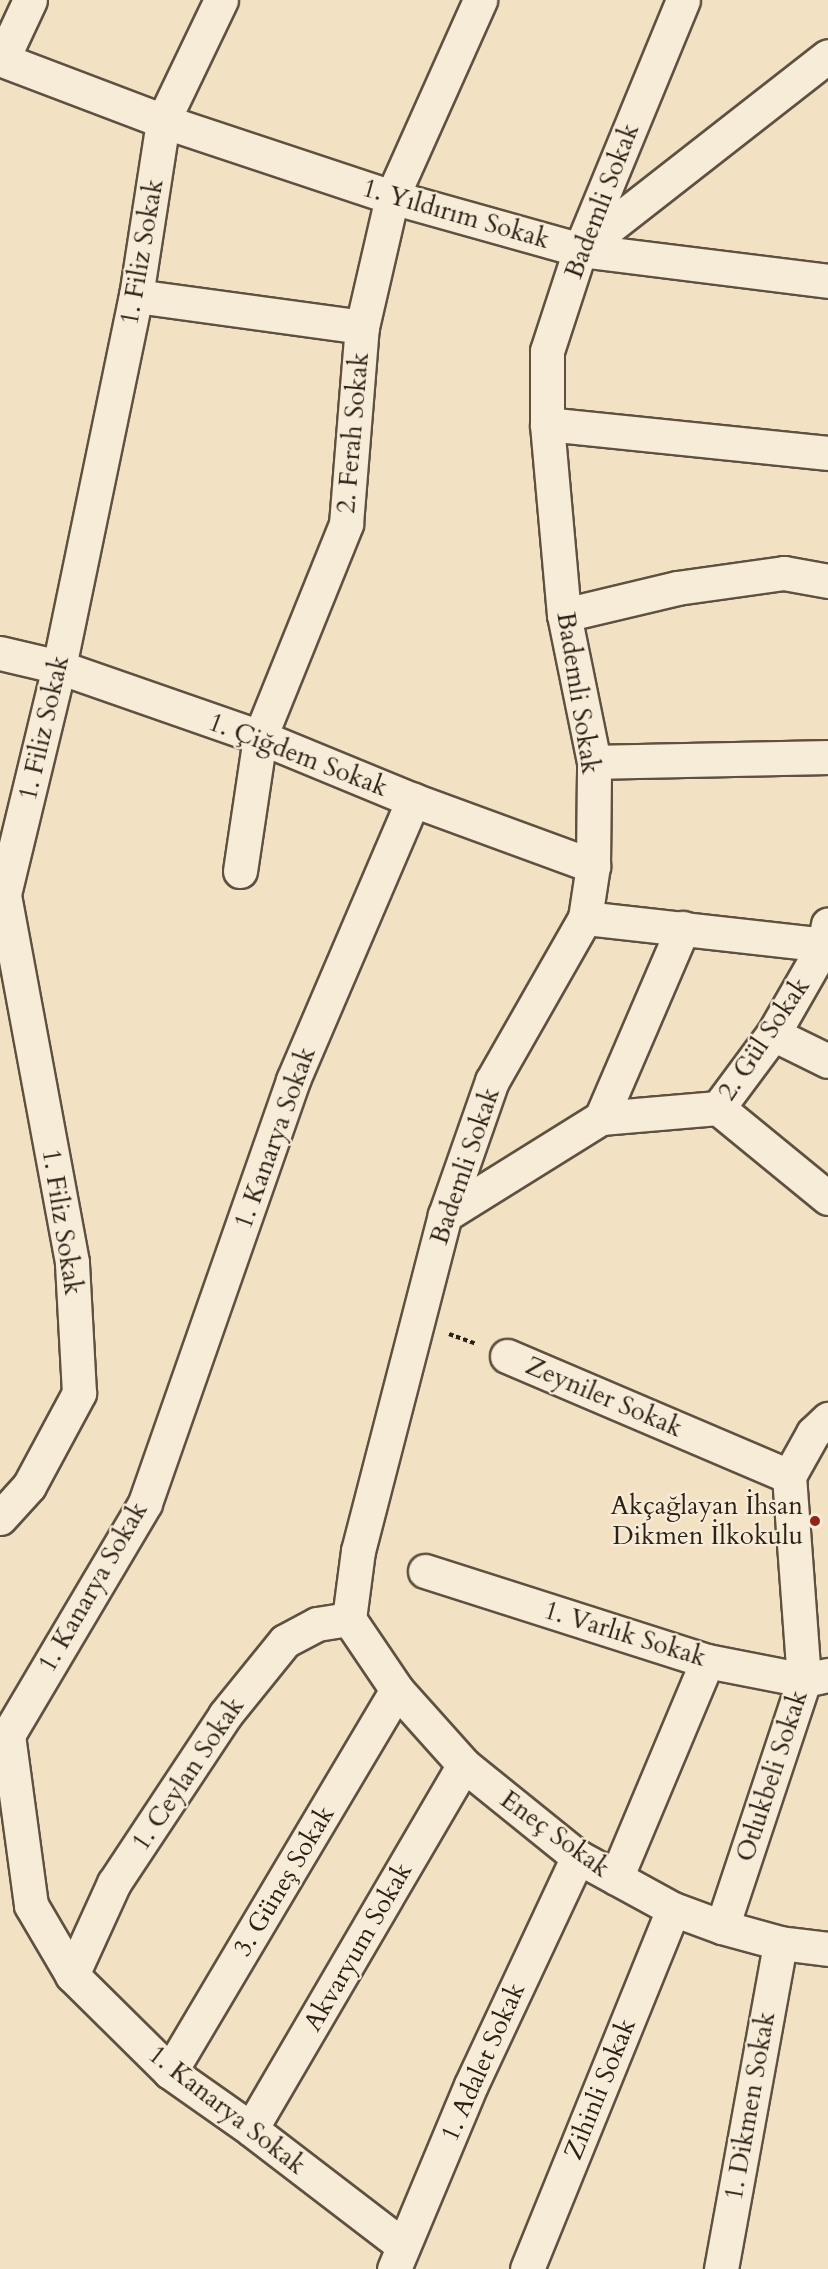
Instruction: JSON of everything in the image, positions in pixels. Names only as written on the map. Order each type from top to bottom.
[{"type":"street","points":[[1,59],[30,0]]},
{"type":"street","name":"1. Filiz Sokak","points":[[0,1518],[29,1486],[79,1394],[72,1262],[4,894],[60,667],[136,296],[163,121],[221,0]]},
{"type":"street","name":"2. Ferah Sokak","points":[[240,871],[260,737],[346,524],[362,327],[393,197],[480,0]]},
{"type":"street","name":"Bademli Sokak","points":[[350,1619],[358,1551],[445,1215],[492,1081],[585,918],[593,866],[594,762],[564,615],[547,424],[547,351],[580,250],[683,0]]},
{"type":"street","points":[[580,250],[828,56]]},
{"type":"street","name":"1. Yıldırım Sokak","points":[[1,59],[163,121],[393,197],[580,250],[828,281]]},
{"type":"street","points":[[136,296],[362,327]]},
{"type":"street","points":[[547,424],[828,453]]},
{"type":"street","points":[[564,615],[678,588],[784,573],[828,581]]},
{"type":"street","name":"1. Çiğdem Sokak","points":[[0,652],[60,667],[260,737],[413,801],[593,866]]},
{"type":"street","points":[[594,762],[828,757]]},
{"type":"street","name":"1. Kanarya Sokak","points":[[398,2257],[251,2129],[170,2072],[72,1976],[31,1905],[10,1821],[8,1735],[145,1503],[293,1080],[413,801]]},
{"type":"street","points":[[585,918],[682,928],[826,934]]},
{"type":"street","points":[[601,1118],[682,928]]},
{"type":"street","name":"2. Gül Sokak","points":[[445,1215],[601,1118],[718,1108],[773,1034],[826,934]]},
{"type":"street","points":[[773,1034],[828,1061]]},
{"type":"street","points":[[718,1108],[828,1198]]},
{"type":"street","name":"Zeyniler Sokak","points":[[507,1356],[789,1476]]},
{"type":"street","points":[[789,1476],[813,1433],[828,1419]]},
{"type":"street","name":"Otlukbeli Sokak","points":[[722,1928],[816,1678],[789,1476]]},
{"type":"street","name":"1. Varlık Sokak","points":[[425,1571],[707,1661],[816,1678]]},
{"type":"street","name":"Eneç Sokak","points":[[350,1619],[397,1690],[464,1765],[578,1857],[673,1909],[722,1928],[780,1943],[828,1949]]},
{"type":"street","name":"1. Ceylan Sokak","points":[[72,1976],[114,1883],[225,1714],[285,1641],[317,1624],[350,1619]]},
{"type":"street","points":[[616,1878],[707,1661]]},
{"type":"street","name":"3. Güneş Sokak","points":[[170,2072],[397,1690]]},
{"type":"street","name":"Akvaryum Sokak","points":[[251,2129],[464,1765]]},
{"type":"street","name":"1. Adalet Sokak","points":[[398,2257],[471,2085],[578,1857]]},
{"type":"street","name":"Zihinli Sokak","points":[[527,2269],[673,1909]]},
{"type":"street","name":"1. Dikmen Sokak","points":[[721,2269],[780,1943]]},
{"type":"path","name":"Zeyniler Sokak","points":[[418,1322],[507,1356]]},
{"type":"place","name":"Akçağlayan İhsan Dikmen İlkokulu","points":[[815,1521]]}]
